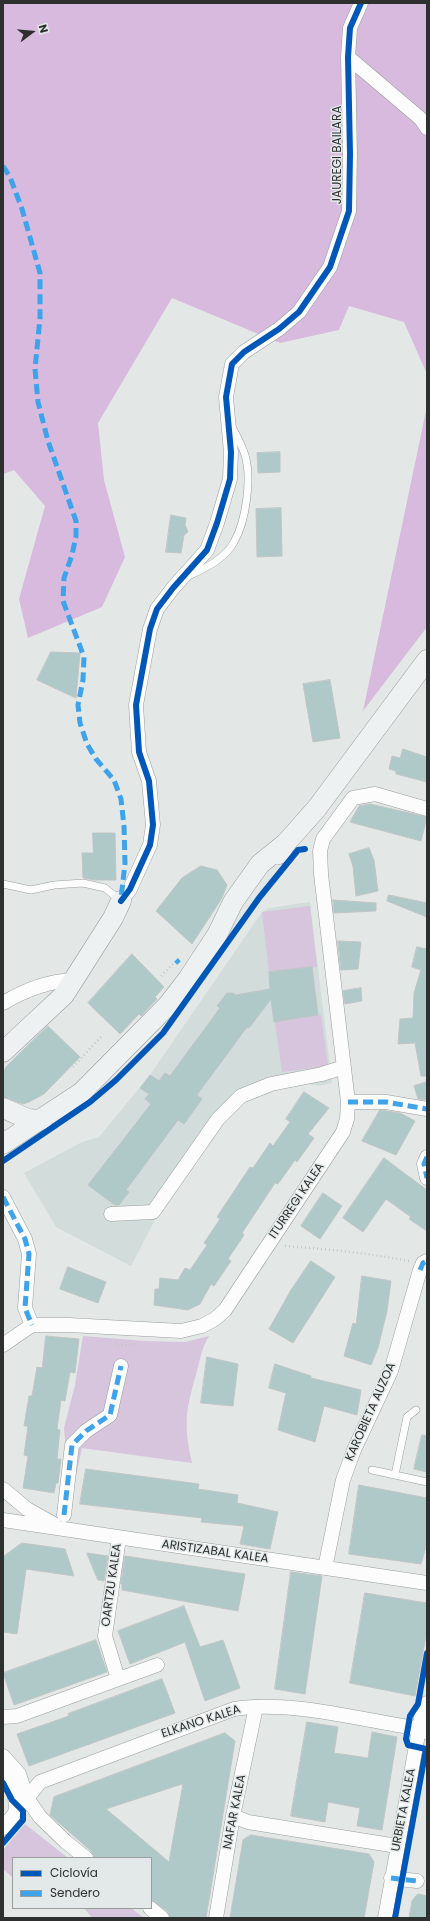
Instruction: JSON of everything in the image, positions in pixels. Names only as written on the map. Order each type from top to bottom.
[{"type":"main road","points":[[4,1143],[42,1120],[82,1092],[168,1005],[188,979],[217,935],[233,917],[273,864],[286,843],[317,808],[427,660]]},
{"type":"main road","points":[[3,1052],[64,995],[113,918],[121,901]]},
{"type":"main road","points":[[3,1108],[28,1119],[42,1120]]},
{"type":"main road","points":[[3,1112],[5,1125],[4,1143]]},
{"type":"street","name":"JAUREGI BAILARA","points":[[121,901],[130,889],[150,845],[152,825],[149,781],[139,752],[136,705],[150,629],[157,609],[207,550],[217,522],[230,479],[231,452],[226,397],[232,364],[244,352],[279,329],[299,312],[330,267],[349,211],[350,154],[348,57],[350,28],[361,3]]},
{"type":"street","points":[[348,57],[421,119],[427,128]]},
{"type":"street","name":"ITURREGI KALEA","points":[[32,1325],[69,1324],[181,1331],[202,1326],[215,1319],[225,1310],[343,1132],[354,1102],[344,1067],[320,851],[323,838],[353,798],[375,794],[427,809]]},
{"type":"street","points":[[3,1004],[33,987],[59,981],[74,980]]},
{"type":"street","points":[[111,1214],[153,1212],[218,1119],[241,1096],[271,1084],[322,1074],[344,1067]]},
{"type":"street","points":[[354,1102],[400,1104],[415,1108],[427,1109]]},
{"type":"street","points":[[427,1157],[424,1164],[427,1178]]},
{"type":"street","points":[[3,1197],[25,1239],[29,1254],[25,1308],[32,1325],[25,1328],[3,1345]]},
{"type":"street","name":"KAROBIETA AUZOA","points":[[325,1568],[343,1480],[354,1450],[391,1371],[424,1266]]},
{"type":"street","points":[[3,1489],[27,1510],[63,1522],[72,1445],[86,1432],[110,1415],[121,1366]]},
{"type":"street","name":"ARISTIZABAL KALEA","points":[[3,1520],[63,1522],[119,1538],[427,1583]]},
{"type":"street","name":"OARTZU KALEA","points":[[118,1679],[105,1636],[119,1538]]},
{"type":"street","points":[[3,1717],[17,1716],[157,1665]]},
{"type":"street","name":"URBIETA KALEA","points":[[385,1918],[397,1846],[423,1730],[421,1717],[427,1703]]},
{"type":"street","name":"ELKANO KALEA","points":[[3,1828],[40,1782],[214,1715],[234,1709],[256,1706],[302,1709],[423,1730]]},
{"type":"street","name":"NAFAR KALEA","points":[[216,1918],[233,1816],[256,1706]]},
{"type":"street","points":[[3,1756],[16,1770],[27,1798],[40,1817],[66,1842],[85,1857]]},
{"type":"street","points":[[3,1772],[21,1780],[40,1782]]},
{"type":"street","points":[[3,1772],[14,1790],[17,1802],[15,1814]]},
{"type":"street","points":[[233,1816],[248,1822],[397,1846]]},
{"type":"street","points":[[391,1878],[417,1881]]},
{"type":"street","points":[[151,1909],[162,1918]]},
{"type":"lane","points":[[182,578],[209,566],[219,559],[234,543],[241,522],[247,495],[245,456],[227,416]]},
{"type":"lane","points":[[3,884],[30,890],[54,885],[83,883],[105,888],[121,901]]},
{"type":"lane","points":[[395,1474],[407,1416],[416,1410]]},
{"type":"lane","points":[[372,1470],[427,1482]]},
{"type":"path","points":[[161,976],[182,955]]},
{"type":"path","points":[[73,1067],[101,1037]]},
{"type":"path","points":[[280,1246],[392,1256]]},
{"type":"shaded area","points":[[3,3],[427,3],[427,374],[404,322],[349,306],[339,330],[280,343],[172,298],[98,423],[104,480],[125,557],[102,607],[28,638],[19,599],[45,506],[14,470],[3,474]]},
{"type":"shaded area","points":[[427,406],[427,627],[363,711]]},
{"type":"shaded area","points":[[310,902],[332,1083],[319,1086],[300,1082],[278,1086],[242,1103],[218,1124],[162,1206],[131,1266],[56,1227],[24,1173],[82,1142],[99,1137],[150,1075],[262,912],[269,908]]},
{"type":"shaded area","points":[[310,906],[317,967],[269,972],[262,912]]},
{"type":"shaded area","points":[[321,1015],[328,1066],[282,1072],[275,1022]]},
{"type":"shaded area","points":[[83,1336],[145,1341],[185,1342],[209,1336],[204,1345],[188,1406],[187,1437],[192,1463],[82,1448],[75,1481],[67,1466],[64,1428],[75,1385]]},
{"type":"shaded area","points":[[25,1824],[67,1857],[12,1857],[12,1877],[3,1869],[3,1850]]},
{"type":"shaded area","points":[[85,1909],[132,1909],[144,1918],[92,1918]]},
{"type":"building","points":[[280,452],[280,472],[258,473],[257,453]]},
{"type":"building","points":[[281,508],[282,556],[257,557],[256,509]]},
{"type":"building","points":[[171,515],[186,518],[185,525],[188,532],[184,535],[181,553],[166,552]]},
{"type":"building","points":[[51,652],[80,653],[76,698],[37,680]]},
{"type":"building","points":[[330,680],[340,738],[313,742],[303,684]]},
{"type":"building","points":[[403,749],[427,757],[427,782],[396,774],[396,771],[389,769],[392,756],[400,758]]},
{"type":"building","points":[[370,804],[427,817],[421,841],[350,822],[359,806]]},
{"type":"building","points":[[93,833],[115,833],[116,880],[94,880],[83,878],[82,853],[93,853]]},
{"type":"building","points":[[369,848],[374,860],[378,891],[356,896],[353,866],[349,854]]},
{"type":"building","points":[[201,866],[217,870],[227,885],[222,898],[192,944],[156,911],[182,878]]},
{"type":"building","points":[[389,895],[427,903],[427,917],[387,901]]},
{"type":"building","points":[[333,900],[376,903],[376,911],[334,913]]},
{"type":"building","points":[[338,941],[361,942],[358,969],[341,970]]},
{"type":"building","points":[[417,947],[427,949],[427,1076],[421,1076],[415,1043],[398,1044],[400,1019],[413,1018],[414,993],[421,970],[412,967]]},
{"type":"building","points":[[132,954],[164,987],[155,997],[157,999],[141,1016],[139,1014],[120,1034],[88,1003]]},
{"type":"building","points":[[312,967],[318,1015],[274,1022],[271,999],[249,1028],[247,1027],[197,1095],[202,1099],[184,1124],[178,1120],[126,1190],[129,1192],[119,1205],[115,1205],[88,1185],[151,1104],[145,1099],[149,1094],[140,1088],[150,1075],[159,1081],[165,1073],[170,1076],[220,1008],[217,1006],[227,993],[236,995],[270,989],[269,972]]},
{"type":"building","points":[[361,988],[362,1001],[345,1004],[343,991]]},
{"type":"building","points":[[48,1026],[80,1057],[44,1094],[29,1102],[23,1104],[3,1097],[3,1074],[6,1067]]},
{"type":"building","points":[[427,1082],[427,1100],[418,1099],[414,1086]]},
{"type":"building","points":[[304,1092],[329,1108],[308,1134],[314,1138],[297,1162],[295,1160],[278,1184],[275,1183],[242,1233],[244,1235],[228,1259],[231,1261],[214,1286],[211,1284],[200,1304],[188,1310],[154,1305],[155,1289],[159,1289],[160,1278],[178,1280],[185,1268],[190,1270],[207,1245],[204,1243],[220,1219],[217,1217],[250,1167],[253,1168],[270,1143],[273,1146],[290,1122],[286,1119]]},
{"type":"building","points":[[380,1110],[400,1113],[415,1121],[396,1155],[362,1141]]},
{"type":"building","points":[[384,1158],[427,1190],[427,1231],[409,1219],[411,1217],[386,1199],[363,1232],[343,1218]]},
{"type":"building","points":[[323,1193],[342,1206],[320,1239],[301,1226]]},
{"type":"building","points":[[311,1261],[335,1277],[293,1343],[269,1329],[291,1290]]},
{"type":"building","points":[[68,1267],[106,1282],[98,1303],[60,1289]]},
{"type":"building","points":[[362,1276],[391,1281],[387,1311],[378,1348],[371,1365],[344,1356],[353,1323],[356,1324]]},
{"type":"building","points":[[46,1336],[79,1339],[75,1373],[70,1372],[65,1401],[61,1400],[57,1429],[60,1430],[57,1459],[61,1459],[58,1483],[56,1483],[54,1493],[23,1488],[28,1456],[24,1455],[28,1426],[24,1426],[29,1396],[32,1396],[37,1367],[42,1368]]},
{"type":"building","points":[[207,1357],[238,1364],[233,1406],[201,1403]]},
{"type":"building","points":[[275,1364],[311,1376],[311,1378],[361,1390],[357,1415],[324,1406],[315,1442],[278,1430],[286,1393],[269,1388]]},
{"type":"building","points":[[422,1435],[427,1436],[427,1472],[414,1469]]},
{"type":"building","points":[[86,1469],[199,1484],[198,1489],[238,1495],[237,1503],[278,1512],[270,1549],[240,1544],[244,1526],[201,1522],[202,1518],[80,1504]]},
{"type":"building","points":[[359,1485],[427,1498],[427,1543],[421,1564],[349,1554]]},
{"type":"building","points":[[22,1543],[65,1549],[74,1576],[26,1569],[17,1634],[3,1632],[3,1557]]},
{"type":"building","points":[[87,1553],[108,1556],[104,1581],[98,1580]]},
{"type":"building","points":[[125,1556],[245,1574],[238,1611],[122,1590],[121,1584]]},
{"type":"building","points":[[291,1572],[322,1576],[305,1694],[275,1689]]},
{"type":"building","points":[[365,1593],[427,1603],[427,1630],[415,1696],[350,1683]]},
{"type":"building","points":[[184,1606],[200,1647],[223,1640],[240,1688],[205,1701],[185,1642],[130,1664],[118,1631]]},
{"type":"building","points":[[96,1640],[107,1672],[14,1705],[3,1673]]},
{"type":"building","points":[[162,1679],[175,1713],[29,1766],[17,1734],[69,1716],[68,1714]]},
{"type":"building","points":[[307,1722],[338,1727],[334,1753],[368,1758],[372,1732],[397,1737],[382,1830],[357,1826],[360,1808],[328,1802],[325,1822],[291,1816]]},
{"type":"building","points":[[225,1733],[235,1741],[206,1918],[170,1918],[167,1911],[152,1901],[152,1857],[94,1857],[91,1851],[50,1815],[54,1797]],"holes":[[[183,1784],[169,1862],[106,1809]]]},
{"type":"building","points":[[251,1835],[369,1854],[374,1862],[364,1918],[230,1918],[243,1840]]},
{"type":"building","points":[[418,1894],[427,1896],[427,1918],[409,1918],[412,1901]]},
{"type":"marked path","points":[[3,166],[10,177],[22,209],[40,273],[40,318],[35,369],[38,402],[48,441],[76,521],[76,536],[72,555],[64,578],[63,601],[84,657],[83,680],[78,705],[80,723],[87,744],[96,759],[114,780],[121,799],[124,826],[125,863],[121,899]]},
{"type":"marked path","points":[[176,960],[179,963]]},
{"type":"marked path","points":[[348,1102],[386,1102],[427,1109]]},
{"type":"marked path","points":[[427,1157],[424,1164],[427,1178]]},
{"type":"marked path","points":[[3,1197],[25,1239],[29,1254],[25,1308],[32,1325]]},
{"type":"marked path","points":[[420,1270],[423,1263],[427,1261]]},
{"type":"marked path","points":[[64,1515],[72,1445],[86,1431],[110,1415],[121,1366]]},
{"type":"marked path","points":[[391,1878],[417,1881]]},
{"type":"cycle path","points":[[121,901],[130,889],[150,845],[153,825],[149,781],[139,752],[136,705],[150,629],[157,609],[173,588],[207,550],[217,523],[230,479],[231,452],[226,397],[232,364],[244,352],[279,329],[299,312],[330,267],[349,211],[350,154],[348,57],[350,28],[361,3]]},
{"type":"cycle path","points":[[3,1161],[90,1102],[116,1080],[163,1033],[259,898],[298,850],[305,849]]},
{"type":"cycle path","points":[[395,1918],[426,1749],[408,1745],[406,1739],[410,1716],[418,1704],[427,1653]]},
{"type":"cycle path","points":[[3,1783],[12,1800],[23,1811],[23,1820],[3,1843]]}]
